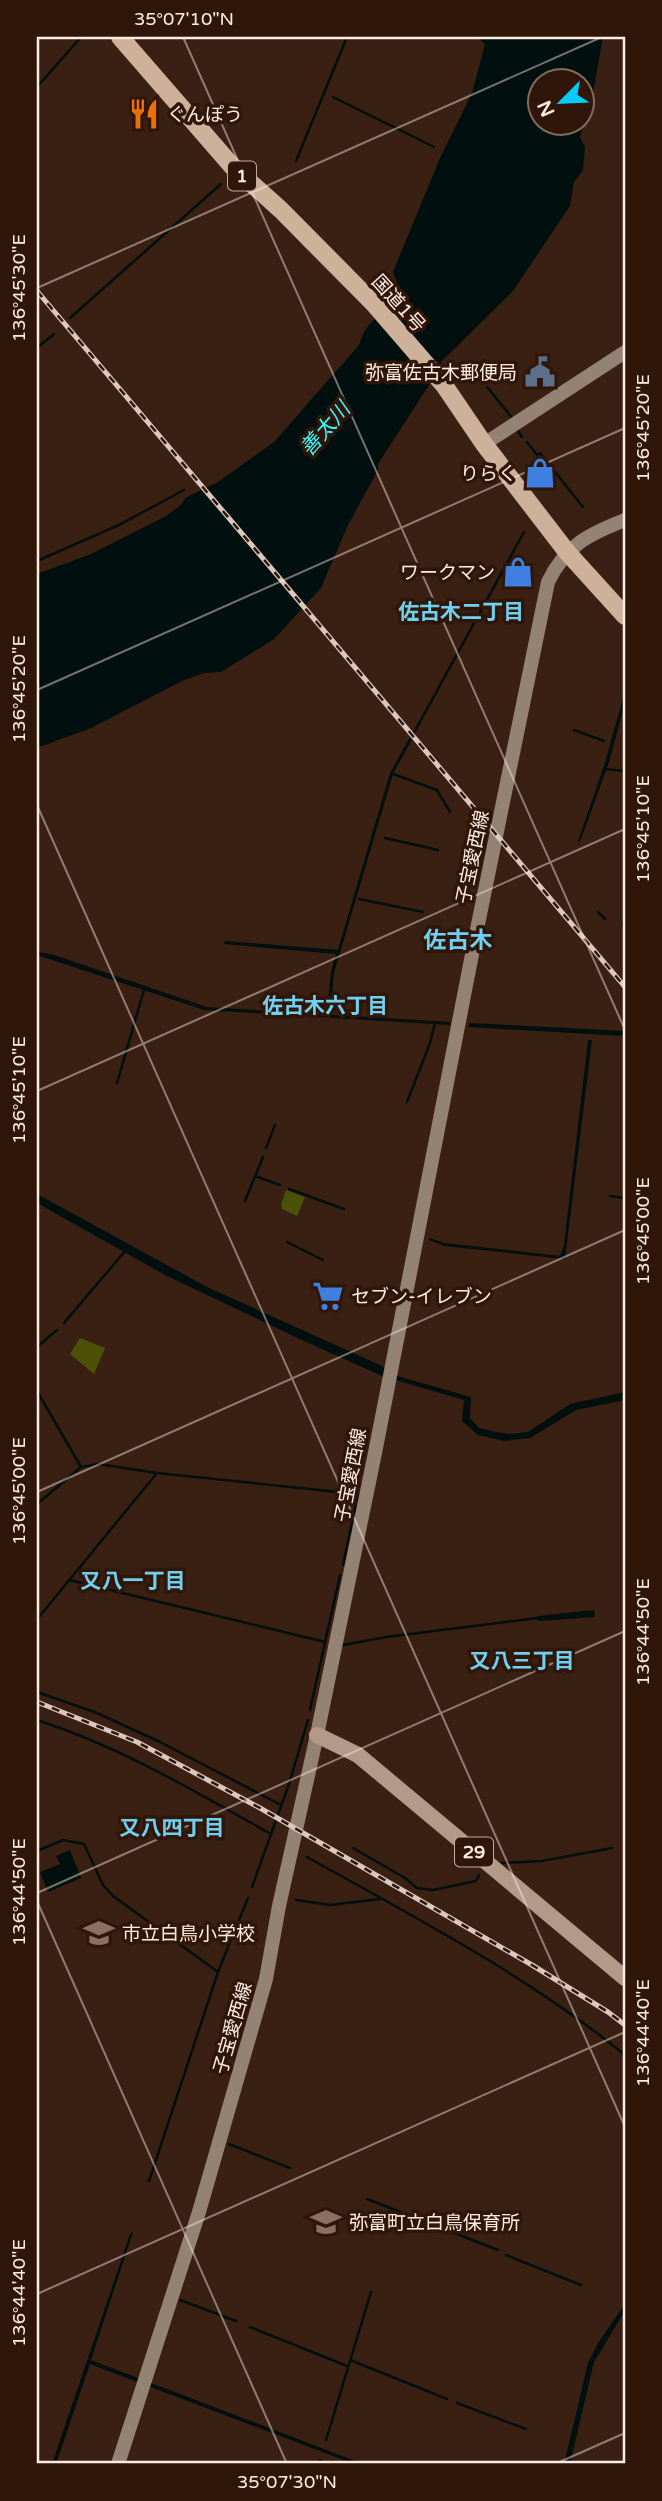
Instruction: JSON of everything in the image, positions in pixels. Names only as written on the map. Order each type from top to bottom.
[{"type":"highway","name":"国道1号","points":[[120,37],[232,166],[281,210],[375,305],[444,385],[484,444],[567,552],[625,616]]},
{"type":"main road","points":[[484,444],[625,352]]},
{"type":"main road","name":"子宝愛西線","points":[[118,2464],[199,2212],[266,1979],[548,582],[557,564],[583,538],[625,520]]},
{"type":"main road","name":"29","points":[[317,1735],[358,1755],[625,1978]]},
{"type":"green space","points":[[286,1190],[305,1197],[297,1216],[282,1209]]},
{"type":"green space","points":[[80,1338],[105,1348],[94,1374],[70,1354]]},
{"type":"water","name":"善太川","points":[[464,37],[603,37],[596,76],[596,66],[526,66],[526,136],[580,136],[585,147],[583,170],[574,182],[570,206],[513,291],[437,366],[429,385],[378,464],[378,470],[348,525],[321,588],[274,639],[221,672],[204,673],[182,681],[91,728],[37,748],[37,574],[91,554],[166,516],[182,504],[185,498],[218,482],[274,442],[359,345],[371,322],[392,306],[398,286],[393,272],[440,158],[472,93],[485,44],[479,39]]},
{"type":"water","points":[[625,691],[625,703],[609,762],[580,842],[578,841],[604,766]]},
{"type":"water","points":[[416,726],[418,728],[393,774],[334,973],[331,1003],[328,1002],[331,972],[336,954],[224,944],[225,941],[338,950],[390,773]]},
{"type":"water","points":[[37,952],[51,954],[207,1007],[450,1022],[450,1025],[204,1010],[37,955]]},
{"type":"water","points":[[470,1023],[625,1031],[625,1036],[468,1027]]},
{"type":"water","points":[[588,1040],[592,1040],[565,1259],[444,1246],[429,1240],[560,1256],[564,1245]]},
{"type":"water","points":[[37,1194],[207,1287],[382,1366],[397,1376],[471,1397],[470,1418],[479,1428],[509,1434],[528,1432],[570,1404],[625,1392],[625,1400],[576,1410],[530,1438],[504,1441],[478,1435],[462,1421],[464,1400],[382,1376],[165,1275],[37,1203]]},
{"type":"water","points":[[594,1610],[595,1617],[538,1621],[536,1618],[538,1616]]},
{"type":"water","points":[[70,1850],[81,1878],[48,1892],[40,1872],[60,1864],[56,1856]]},
{"type":"water","points":[[133,2232],[91,2360],[363,2464],[354,2464],[90,2364],[56,2464],[52,2464],[130,2234]]},
{"type":"water","points":[[625,2304],[625,2311],[594,2362],[570,2464],[564,2464],[588,2363],[598,2343]]},
{"type":"waterway","points":[[37,87],[81,37]]},
{"type":"waterway","points":[[296,161],[347,37]]},
{"type":"waterway","points":[[333,97],[434,147]]},
{"type":"waterway","points":[[70,318],[221,184]]},
{"type":"waterway","points":[[37,348],[54,334]]},
{"type":"waterway","points":[[487,387],[513,419]]},
{"type":"waterway","points":[[518,431],[522,437]]},
{"type":"waterway","points":[[527,442],[537,455],[540,453],[583,507]]},
{"type":"waterway","points":[[37,561],[119,525],[184,490]]},
{"type":"waterway","points":[[416,729],[524,532]]},
{"type":"waterway","points":[[574,730],[604,741]]},
{"type":"waterway","points":[[604,769],[625,771]]},
{"type":"waterway","points":[[393,774],[437,790],[450,812]]},
{"type":"waterway","points":[[385,838],[438,850]]},
{"type":"waterway","points":[[359,899],[423,912]]},
{"type":"waterway","points":[[598,912],[605,919]]},
{"type":"waterway","points":[[623,925],[625,916]]},
{"type":"waterway","points":[[117,1083],[144,990]]},
{"type":"waterway","points":[[407,1102],[435,1023]]},
{"type":"waterway","points":[[266,1148],[275,1125]]},
{"type":"waterway","points":[[245,1201],[263,1157]]},
{"type":"waterway","points":[[255,1176],[280,1185]]},
{"type":"waterway","points":[[289,1189],[344,1209]]},
{"type":"waterway","points":[[610,1196],[625,1198]]},
{"type":"waterway","points":[[287,1242],[323,1260]]},
{"type":"waterway","points":[[64,1323],[125,1251]]},
{"type":"waterway","points":[[624,1295],[625,1287]]},
{"type":"waterway","points":[[37,1347],[57,1330]]},
{"type":"waterway","points":[[37,1391],[81,1467]]},
{"type":"waterway","points":[[37,1504],[81,1467],[98,1464],[157,1473],[358,1494],[343,1565]]},
{"type":"waterway","points":[[39,1617],[157,1473]]},
{"type":"waterway","points":[[310,1710],[340,1575]]},
{"type":"waterway","points":[[69,1580],[325,1642]]},
{"type":"waterway","points":[[343,1645],[537,1618]]},
{"type":"waterway","points":[[37,1692],[97,1713],[160,1742],[281,1805]]},
{"type":"waterway","points":[[37,1720],[128,1757],[271,1834]]},
{"type":"waterway","points":[[252,1887],[289,1784],[308,1720]]},
{"type":"waterway","points":[[37,1851],[63,1840],[84,1844],[103,1885],[113,1896],[218,1972]]},
{"type":"waterway","points":[[353,1848],[405,1878],[417,1888],[433,1890],[476,1881],[479,1875]]},
{"type":"waterway","points":[[502,1863],[542,1861],[612,1848]]},
{"type":"waterway","points":[[307,1857],[510,1974],[550,1999],[625,2055]]},
{"type":"waterway","points":[[149,2181],[218,1972],[248,1898]]},
{"type":"waterway","points":[[296,1900],[330,1905],[380,1899]]},
{"type":"waterway","points":[[229,2144],[290,2168]]},
{"type":"waterway","points":[[367,2199],[498,2250]]},
{"type":"waterway","points":[[506,2255],[581,2285]]},
{"type":"waterway","points":[[326,2440],[371,2292]]},
{"type":"waterway","points":[[180,2300],[236,2321]]},
{"type":"waterway","points":[[250,2327],[347,2366]]},
{"type":"waterway","points":[[350,2360],[447,2399]]},
{"type":"waterway","points":[[457,2403],[526,2429]]},
{"type":"waterway","points":[[319,2464],[320,2460]]},
{"type":"waterway","points":[[128,2462],[134,2464]]},
{"type":"railway","points":[[37,291],[625,987]]},
{"type":"railway","points":[[37,1702],[137,1742],[260,1808],[532,1965],[625,2025]]},
{"type":"place","name":"ぐんぽう","points":[[144,114]]},
{"type":"place","name":"弥富佐古木郵便局","points":[[540,372]]},
{"type":"place","name":"りらく","points":[[540,473]]},
{"type":"place","name":"ワークマン","points":[[518,572]]},
{"type":"place","name":"セブン-イレブン","points":[[328,1296]]},
{"type":"place","name":"市立白鳥小学校","points":[[99,1933]]},
{"type":"place","name":"弥富町立白鳥保育所","points":[[326,2222]]},
{"type":"district","name":"佐古木二丁目","points":[[461,612]]},
{"type":"district","name":"佐古木","points":[[458,940]]},
{"type":"district","name":"佐古木六丁目","points":[[325,1006]]},
{"type":"district","name":"又八一丁目","points":[[133,1581]]},
{"type":"district","name":"又八三丁目","points":[[522,1661]]},
{"type":"district","name":"又八四丁目","points":[[172,1828]]}]
